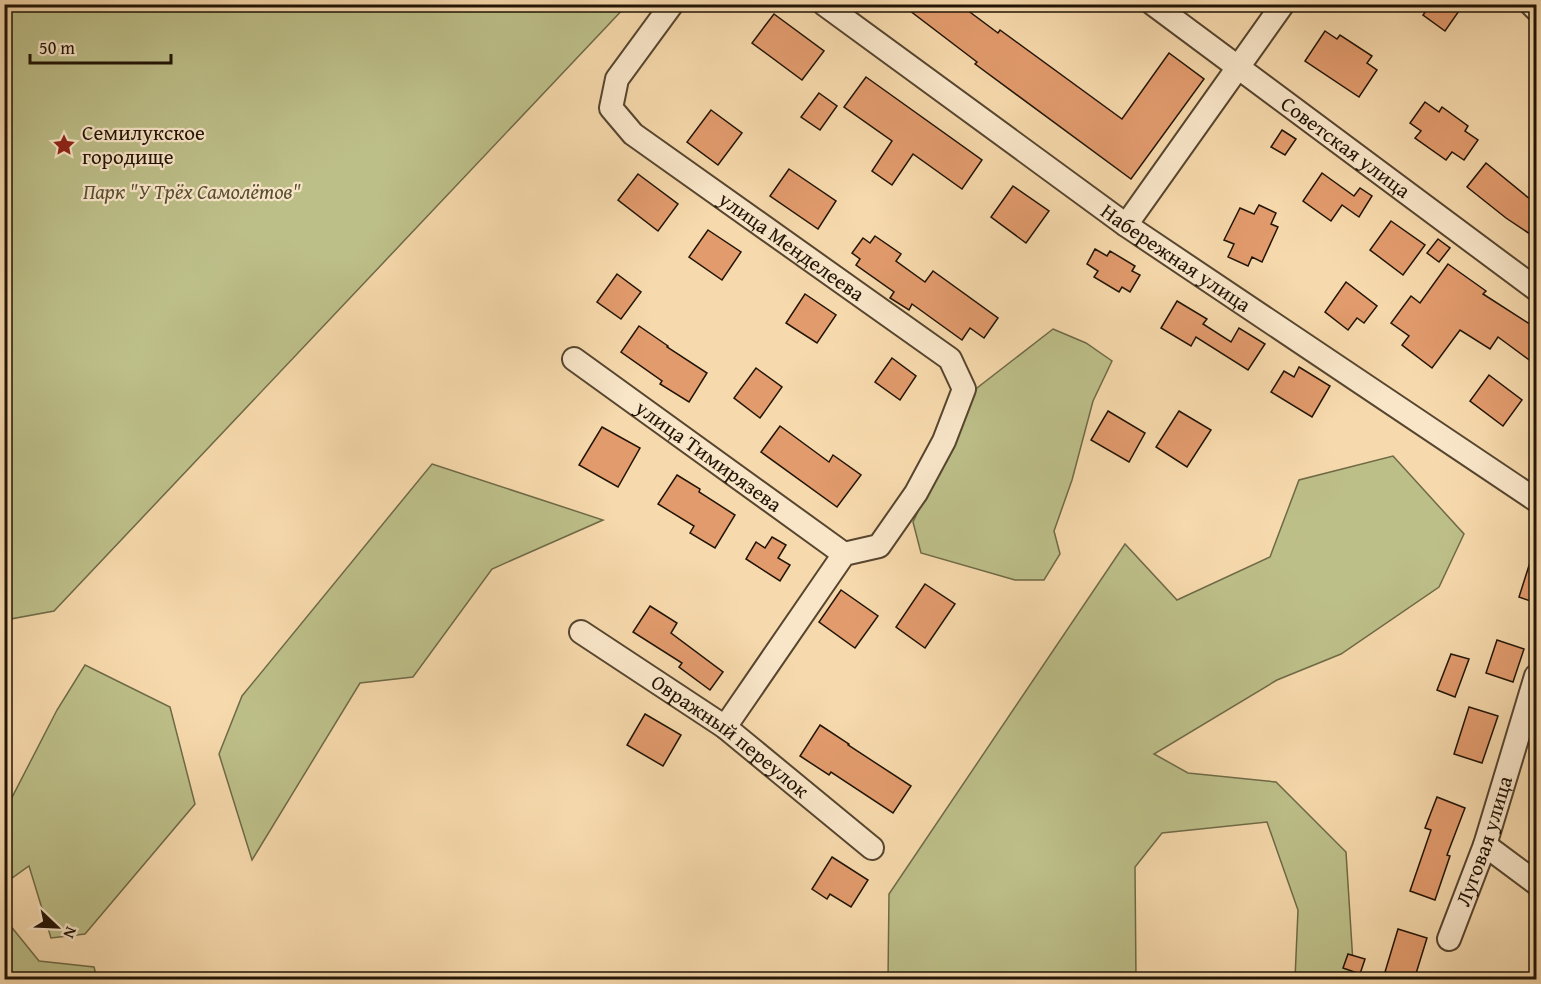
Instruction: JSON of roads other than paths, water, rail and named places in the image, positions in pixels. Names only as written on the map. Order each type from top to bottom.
[{"type":"street","name":"улица Менделеева","points":[[672,4],[617,79],[611,108],[633,134],[950,359],[964,389],[944,441],[916,493],[879,546],[844,554]]},
{"type":"street","name":"Набережная улица","points":[[824,4],[1126,225],[1536,500]]},
{"type":"street","name":"Советская улица","points":[[1154,4],[1536,289]]},
{"type":"street","points":[[1126,225],[1283,4]]},
{"type":"street","points":[[1531,4],[1536,9]]},
{"type":"street","name":"улица Тимирязева","points":[[574,359],[844,554]]},
{"type":"street","points":[[725,728],[844,554]]},
{"type":"street","name":"Овражный переулок","points":[[581,632],[725,728],[872,848]]},
{"type":"street","name":"Луговая улица","points":[[1449,939],[1485,845],[1535,688]]},
{"type":"street","points":[[1485,845],[1536,883]]},
{"type":"place","name":"Семилукское городище","points":[[64,145]]},
{"type":"park label","name":"Парк \"У Трёх Самолётов\"","points":[[192,192]]}]
